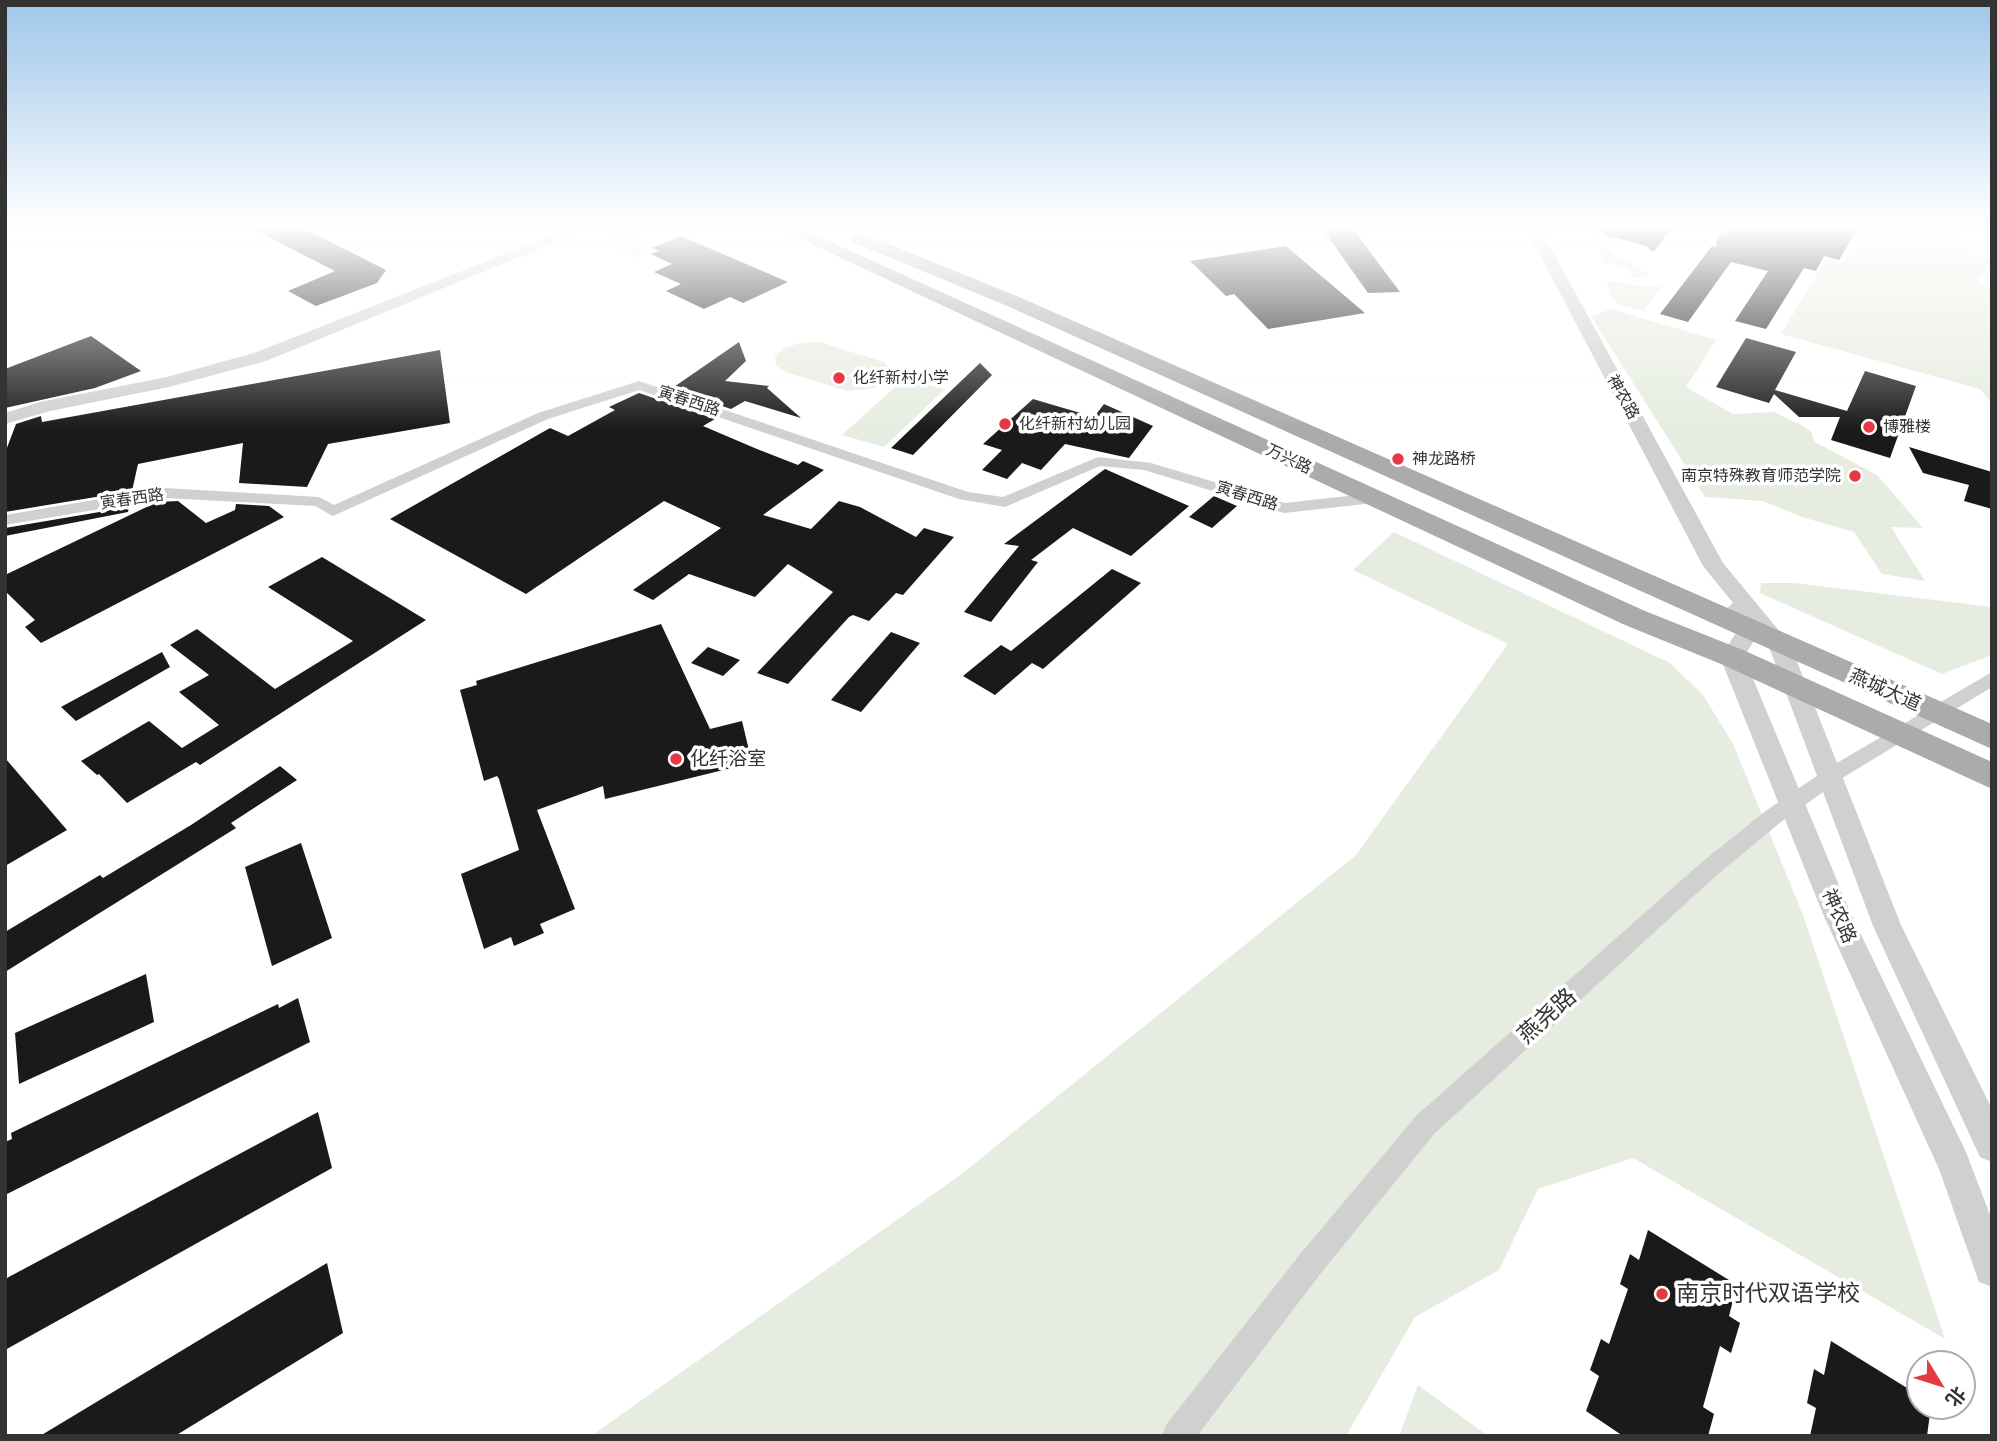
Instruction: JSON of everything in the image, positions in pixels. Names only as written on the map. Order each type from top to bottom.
[{"type":"main road","name":"万兴路","points":[[932,295],[1635,618],[1732,657],[1794,687]]},
{"type":"main road","name":"万兴路","points":[[999,295],[1779,644]]},
{"type":"main road","name":"燕城大道","points":[[1779,644],[1992,737]]},
{"type":"main road","name":"燕城大道","points":[[1794,687],[1992,776]]},
{"type":"street","points":[[5,419],[46,406],[169,382],[260,357],[415,295]]},
{"type":"street","name":"神农路","points":[[1569,295],[1749,630]]},
{"type":"street","name":"寅春西路","points":[[5,520],[165,493],[319,502],[333,511],[543,416],[639,384],[978,498],[1005,502],[1098,461],[1146,466],[1284,508],[1374,498]]},
{"type":"street","name":"神农路","points":[[1714,566],[1779,644],[1887,926],[1992,1145]]},
{"type":"street","points":[[1732,657],[1749,630]]},
{"type":"street","name":"神农路","points":[[1732,657],[1837,914],[1954,1164],[1992,1269]]},
{"type":"street","name":"燕尧路","points":[[1177,1436],[1311,1263],[1426,1124],[1710,868],[1774,816],[1836,772],[1992,678]]},
{"type":"shaded area","points":[[1655,295],[1643,311],[1619,304],[1611,296]]},
{"type":"shaded area","points":[[1804,295],[1992,295],[1992,404],[1980,389],[1781,334]]},
{"type":"shaded area","points":[[1611,309],[1716,340],[1686,387],[1733,414],[1774,412],[1811,432],[1815,442],[1877,475],[1923,528],[1891,527],[1925,581],[1882,574],[1854,532],[1802,517],[1763,501],[1705,497],[1591,316]]},
{"type":"shaded area","points":[[819,342],[884,362],[892,371],[891,376],[874,388],[848,391],[788,373],[776,366],[775,357],[784,348],[800,343]]},
{"type":"shaded area","points":[[905,378],[945,389],[884,447],[842,435]]},
{"type":"shaded area","points":[[1394,532],[1670,663],[1703,695],[1733,744],[1803,915],[1945,1339],[1633,1158],[1538,1189],[1499,1270],[1415,1317],[1346,1436],[591,1436],[959,1176],[1356,855],[1508,644],[1353,570]]},
{"type":"shaded area","points":[[1761,583],[1794,583],[1992,607],[1992,655],[1942,674],[1760,593]]},
{"type":"shaded area","points":[[1418,1385],[1488,1436],[1399,1436]]},
{"type":"building","points":[[296,295],[345,295],[316,306]]},
{"type":"building","points":[[675,295],[760,295],[743,303],[730,297],[704,309]]},
{"type":"building","points":[[1235,295],[1344,295],[1365,313],[1268,329]]},
{"type":"building","points":[[1674,295],[1707,295],[1688,322],[1660,314]]},
{"type":"building","points":[[1752,295],[1787,295],[1766,329],[1735,321]]},
{"type":"building","points":[[91,336],[141,371],[95,388],[5,408],[5,369]]},
{"type":"building","name":"博雅楼","points":[[1746,338],[1796,352],[1775,390],[1847,411],[1865,371],[1916,386],[1890,458],[1831,440],[1840,417],[1799,417],[1774,394],[1769,403],[1716,387]]},
{"type":"building","points":[[739,342],[746,361],[725,381],[769,386],[767,388],[801,418],[745,401],[731,409],[671,389]]},
{"type":"building","points":[[440,350],[450,423],[328,444],[307,487],[239,483],[243,443],[138,464],[132,491],[5,512],[5,453],[16,424],[41,416],[42,422]]},
{"type":"building","points":[[980,363],[992,375],[913,455],[891,448]]},
{"type":"building","points":[[639,393],[715,419],[703,426],[757,449],[798,465],[803,461],[824,470],[763,515],[811,529],[839,501],[860,507],[916,537],[924,528],[954,537],[903,595],[896,593],[869,621],[853,615],[849,617],[788,684],[757,673],[833,592],[788,564],[755,597],[689,574],[653,600],[633,590],[721,528],[664,501],[526,594],[390,519],[550,428],[568,436],[615,410],[609,407]]},
{"type":"building","points":[[1033,399],[1094,417],[1104,404],[1153,426],[1129,458],[1065,444],[1041,470],[1022,463],[1007,479],[982,470],[1002,450],[983,444]]},
{"type":"building","points":[[1909,447],[1992,472],[1992,509],[1964,501],[1969,485],[1923,473]]},
{"type":"building","points":[[1105,469],[1189,506],[1131,556],[1073,528],[1031,560],[1038,562],[991,622],[964,612],[1019,546],[1004,544]]},
{"type":"building","points":[[1214,496],[1237,506],[1212,528],[1189,517]]},
{"type":"building","points":[[178,501],[206,523],[235,510],[236,504],[269,506],[284,517],[41,643],[25,627],[35,620],[5,591],[5,575],[157,502]]},
{"type":"building","points":[[129,507],[128,512],[5,536],[5,528]]},
{"type":"building","points":[[322,557],[426,620],[200,765],[196,762],[127,803],[99,774],[81,761],[149,721],[182,748],[219,725],[179,692],[209,675],[170,645],[197,629],[275,689],[353,641],[268,587]]},
{"type":"building","points":[[1112,569],[1141,583],[1043,669],[1032,663],[995,695],[963,676],[1001,645],[1011,651]]},
{"type":"building","points":[[661,624],[710,729],[742,721],[752,763],[605,799],[603,786],[537,810],[575,909],[540,924],[544,933],[514,946],[511,937],[484,949],[461,874],[519,850],[499,779],[497,776],[484,781],[460,690],[477,685],[476,681]]},
{"type":"building","points":[[891,632],[920,643],[861,712],[831,700]]},
{"type":"building","points":[[708,647],[740,660],[723,676],[691,663]]},
{"type":"building","points":[[162,652],[170,667],[76,721],[61,707]]},
{"type":"building","points":[[5,758],[67,830],[5,866]]},
{"type":"building","points":[[280,766],[297,780],[231,823],[236,828],[5,972],[5,932],[191,825]]},
{"type":"building","points":[[301,843],[332,938],[272,966],[245,867]]},
{"type":"building","points":[[146,974],[154,1022],[19,1084],[15,1033]]},
{"type":"building","points":[[298,998],[310,1042],[5,1195],[5,1142],[12,1139],[11,1133],[278,1004],[279,1008]]},
{"type":"building","points":[[318,1112],[332,1168],[5,1350],[5,1279]]},
{"type":"building","points":[[1648,1230],[1737,1285],[1729,1316],[1740,1323],[1731,1353],[1720,1346],[1703,1407],[1714,1414],[1708,1436],[1623,1436],[1586,1411],[1599,1376],[1590,1370],[1601,1339],[1609,1344],[1628,1289],[1620,1284],[1630,1254],[1639,1260]]},
{"type":"building","points":[[327,1263],[343,1333],[175,1436],[40,1436]]},
{"type":"building","points":[[1831,1341],[1906,1387],[1906,1420],[1929,1420],[1927,1436],[1810,1436],[1816,1408],[1807,1403],[1814,1369],[1824,1375]]},
{"type":"place","name":"化纤新村小学","points":[[839,378]]},
{"type":"place","name":"化纤新村幼儿园","points":[[1005,424]]},
{"type":"place","name":"博雅楼","points":[[1869,427]]},
{"type":"place","name":"神龙路桥","points":[[1398,459]]},
{"type":"place","name":"南京特殊教育师范学院","points":[[1855,476]]},
{"type":"place","name":"化纤浴室","points":[[676,759]]},
{"type":"place","name":"南京时代双语学校","points":[[1662,1294]]}]
